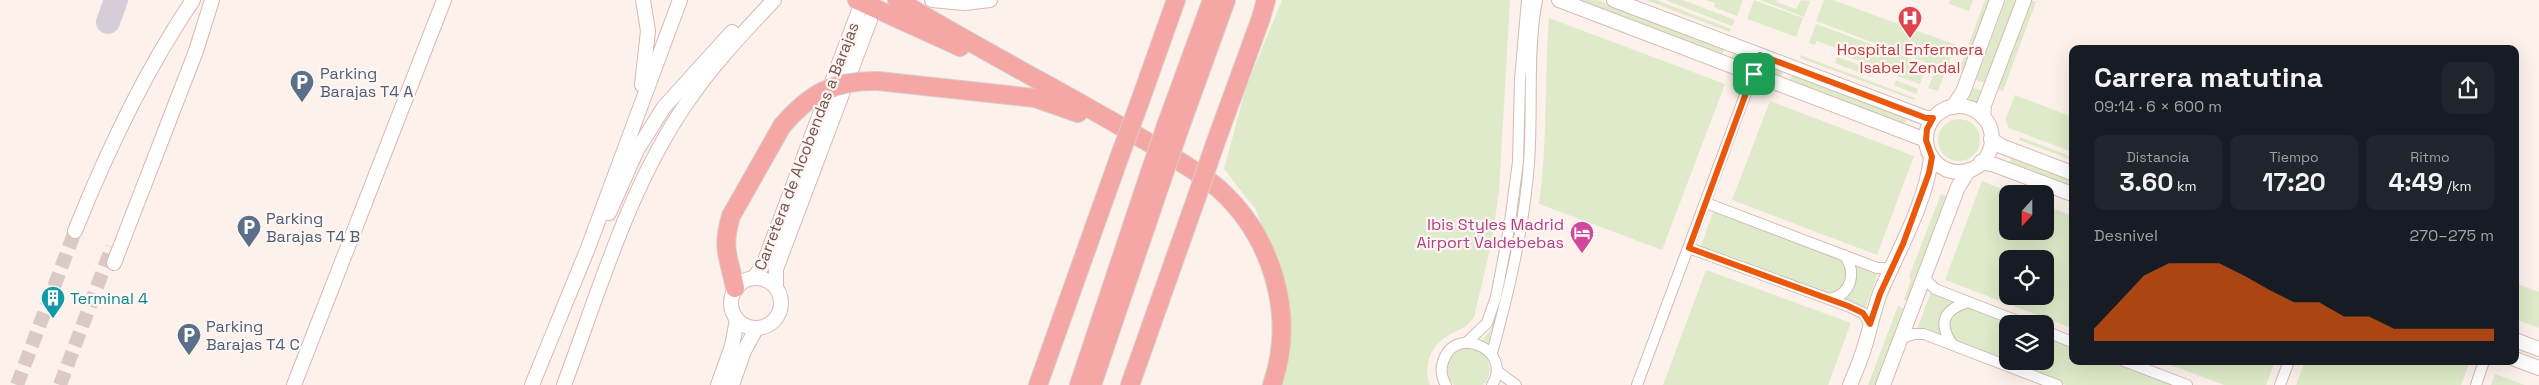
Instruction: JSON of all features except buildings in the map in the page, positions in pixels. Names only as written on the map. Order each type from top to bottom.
[{"type":"highway","points":[[897,0],[1043,83],[1120,124],[1219,189],[1243,216],[1260,241],[1273,273],[1280,301],[1282,336],[1279,364],[1272,385]]},
{"type":"highway","points":[[1038,385],[1176,0]]},
{"type":"highway","points":[[1079,385],[1173,127],[1212,0]]},
{"type":"highway","points":[[1173,127],[1226,0]]},
{"type":"highway","points":[[1130,385],[1266,0]]},
{"type":"highway","points":[[1261,18],[1272,0]]},
{"type":"highway","points":[[861,11],[1043,83]]},
{"type":"highway","points":[[735,288],[725,248],[726,231],[732,216],[782,126],[800,106],[838,84],[878,81],[1035,98],[1055,104],[1116,131],[1145,141]]},
{"type":"highway","points":[[1092,385],[1155,178]]},
{"type":"street","points":[[75,232],[99,172],[129,108],[193,0]]},
{"type":"street","points":[[112,247],[208,0]]},
{"type":"street","points":[[114,263],[196,50],[212,0]]},
{"type":"street","points":[[294,385],[444,0]]},
{"type":"street","points":[[640,103],[648,31],[642,0]]},
{"type":"street","points":[[532,385],[588,248],[640,103],[676,16],[680,0]]},
{"type":"street","points":[[588,248],[612,207],[637,150],[664,107],[723,40],[767,0]]},
{"type":"street","points":[[564,385],[618,240],[642,183],[661,145],[688,100],[729,47],[774,0]]},
{"type":"street","points":[[932,0],[964,3],[990,0]]},
{"type":"street","points":[[1467,342],[1487,323],[1496,297],[1509,229],[1518,162],[1520,80],[1526,0]]},
{"type":"street","points":[[1492,385],[1497,371],[1492,353],[1521,232],[1530,162],[1537,0]]},
{"type":"street","points":[[1559,0],[1926,140]]},
{"type":"street","points":[[1614,0],[1926,118],[1933,118]]},
{"type":"street","points":[[1953,106],[1963,92],[1997,0]]},
{"type":"street","points":[[1983,117],[1984,105],[2024,0]]},
{"type":"street","name":"Carretera de Alcobendas a Barajas","points":[[754,278],[764,263],[861,11]]},
{"type":"street","name":"Carretera de Alcobendas a Barajas","points":[[776,287],[776,269],[861,11]]},
{"type":"street","points":[[1637,385],[1760,55]]},
{"type":"street","points":[[1883,385],[1958,187],[1969,170],[1981,162],[1987,155],[1991,139],[1989,128],[1983,117],[1970,108],[1953,106],[1942,110],[1933,118],[1927,129],[1926,140],[1932,157],[1946,169],[1956,171],[1969,170]]},
{"type":"street","points":[[1991,139],[2001,146],[2069,172]]},
{"type":"street","points":[[1850,385],[1866,344],[1870,324],[1880,294],[1895,264],[1925,184],[1932,157]]},
{"type":"street","points":[[1981,162],[1995,165],[2069,193]]},
{"type":"street","points":[[1706,203],[1877,268],[1887,268],[1895,264]]},
{"type":"street","points":[[1689,248],[1859,310],[1870,324]]},
{"type":"street","points":[[1830,299],[1842,295],[1851,282],[1851,267],[1844,256]]},
{"type":"street","points":[[754,278],[766,280],[776,287],[782,300],[779,314],[770,325],[756,329],[745,327],[737,320],[730,304],[735,288],[744,281],[754,278]]},
{"type":"street","points":[[1924,278],[1935,290],[2002,315]]},
{"type":"street","points":[[1952,344],[1944,330],[1945,319],[1952,309],[1968,302]]},
{"type":"street","points":[[718,385],[732,346],[737,320]]},
{"type":"street","points":[[732,385],[756,329]]},
{"type":"street","points":[[1902,338],[1918,333],[1952,344],[2057,385]]},
{"type":"street","points":[[2054,335],[2069,341]]},
{"type":"street","points":[[2519,342],[2539,349]]},
{"type":"street","points":[[1446,385],[1442,374],[1445,356],[1458,344],[1476,343],[1492,353]]},
{"type":"street","points":[[2519,361],[2539,368]]},
{"type":"street","points":[[2134,365],[2187,385]]},
{"type":"street","points":[[2280,385],[2288,365]]},
{"type":"street","points":[[2476,385],[2483,365]]},
{"type":"street","points":[[1497,371],[1516,385]]},
{"type":"green space","points":[[1282,0],[1510,0],[1499,192],[1491,245],[1474,317],[1465,327],[1440,341],[1432,352],[1427,372],[1430,385],[1281,385],[1290,355],[1285,287],[1256,210],[1224,169],[1246,87]]},
{"type":"green space","points":[[1571,0],[1598,0],[1725,48],[1721,57]]},
{"type":"green space","points":[[1646,0],[1656,0],[1731,29],[1730,32]]},
{"type":"green space","points":[[1665,0],[1683,0],[1735,20],[1732,26]]},
{"type":"green space","points":[[1706,0],[1743,0],[1737,16],[1714,7],[1715,3]]},
{"type":"green space","points":[[1754,0],[1803,18],[1796,37],[1747,19]]},
{"type":"green space","points":[[1760,0],[1777,0],[1776,2],[1796,9],[1801,0],[1810,1],[1804,17]]},
{"type":"green space","points":[[1824,0],[1833,0],[1956,45],[1946,70],[1816,21]]},
{"type":"green space","points":[[1950,0],[1973,0],[1969,11],[1949,4]]},
{"type":"green space","points":[[1985,0],[1991,0],[1963,75],[1958,73]]},
{"type":"green space","points":[[2006,0],[2016,0],[1985,83],[1976,80]]},
{"type":"green space","points":[[2031,0],[2036,2],[2003,91],[1998,89]]},
{"type":"green space","points":[[1549,18],[1725,84],[1662,250],[1539,204],[1544,157]]},
{"type":"green space","points":[[1816,24],[1927,65],[1920,84],[1897,76],[1899,71],[1877,63],[1875,67],[1838,53],[1839,49],[1817,41],[1815,45],[1809,43]]},
{"type":"green space","points":[[1734,51],[1749,59],[1748,64],[1731,59]]},
{"type":"green space","points":[[1800,55],[1915,98],[1914,100],[1800,58]]},
{"type":"green space","points":[[1837,57],[1873,70],[1871,77],[1835,63]]},
{"type":"green space","points":[[1771,65],[1784,70],[1780,78],[1768,74],[1767,69]]},
{"type":"green space","points":[[1936,69],[1945,72],[1938,91],[1928,88]]},
{"type":"green space","points":[[1793,73],[1908,116],[1904,125],[1789,82]]},
{"type":"green space","points":[[1896,80],[1918,89],[1916,94],[1894,85]]},
{"type":"green space","points":[[1973,88],[1983,91],[1977,106],[1968,103]]},
{"type":"green space","points":[[2015,95],[2069,116],[2069,151],[2009,128],[2005,120]]},
{"type":"green space","points":[[1770,101],[1914,156],[1877,255],[1732,200]]},
{"type":"green space","points":[[1959,119],[1974,125],[1980,140],[1974,155],[1959,161],[1944,155],[1938,140],[1944,125]]},
{"type":"green space","points":[[2020,137],[2069,156],[2069,159],[2019,140]]},
{"type":"green space","points":[[2013,155],[2069,176],[2069,187],[2009,164]]},
{"type":"green space","points":[[1982,181],[1999,188],[1999,240],[2054,240],[2054,209],[2069,215],[2069,327],[2054,321],[2054,315],[2038,315],[2011,305],[2054,305],[2054,250],[1999,250],[1999,300],[1945,280]]},
{"type":"green space","points":[[1941,194],[1946,196],[1908,301],[1904,300],[1911,279],[1909,277]]},
{"type":"green space","points":[[1714,211],[1878,273],[1865,309],[1700,247]]},
{"type":"green space","points":[[1706,270],[1851,323],[1828,385],[1663,385]]},
{"type":"green space","points":[[2519,284],[2539,292],[2539,328],[2519,320]]},
{"type":"green space","points":[[1931,292],[1999,318],[1999,360],[1917,329]]},
{"type":"green space","points":[[1898,306],[1905,309],[1876,385],[1868,385]]},
{"type":"green space","points":[[1495,317],[1497,318],[1490,344],[1483,340],[1491,329]]},
{"type":"green space","points":[[2054,339],[2069,345],[2069,365],[2124,365],[2177,385],[2066,385],[2026,370],[2054,370]]},
{"type":"green space","points":[[1465,348],[1479,352],[1488,360],[1489,372],[1483,385],[1454,385],[1450,380],[1447,368],[1448,363],[1454,354]]},
{"type":"green space","points":[[2171,365],[2274,365],[2266,385],[2224,385]]},
{"type":"green space","points":[[2304,365],[2469,365],[2461,385],[2296,385]]},
{"type":"green space","points":[[2495,374],[2525,385],[2491,385]]},
{"type":"taxiway","points":[[108,22],[116,0]]},
{"type":"tunnel","points":[[17,385],[75,231]]},
{"type":"tunnel","points":[[60,385],[112,247]]},
{"type":"place","name":"Hospital Enfermera Isabel Zendal","points":[[1910,39]]},
{"type":"place","name":"Parking Barajas T4 A","points":[[302,103]]},
{"type":"place","name":"Parking Barajas T4 B","points":[[249,248]]},
{"type":"place","name":"Ibis Styles Madrid Airport Valdebebas","points":[[1582,254]]},
{"type":"place","name":"Terminal 4","points":[[53,319]]},
{"type":"place","name":"Parking Barajas T4 C","points":[[189,356]]},
{"type":"route","points":[[1760,55],[1926,118],[1933,118],[1927,129],[1926,140],[1927,149],[1932,157],[1929,173],[1898,257],[1880,294],[1870,324],[1868,318],[1859,310],[1689,248],[1754,74],[1760,55]]}]
